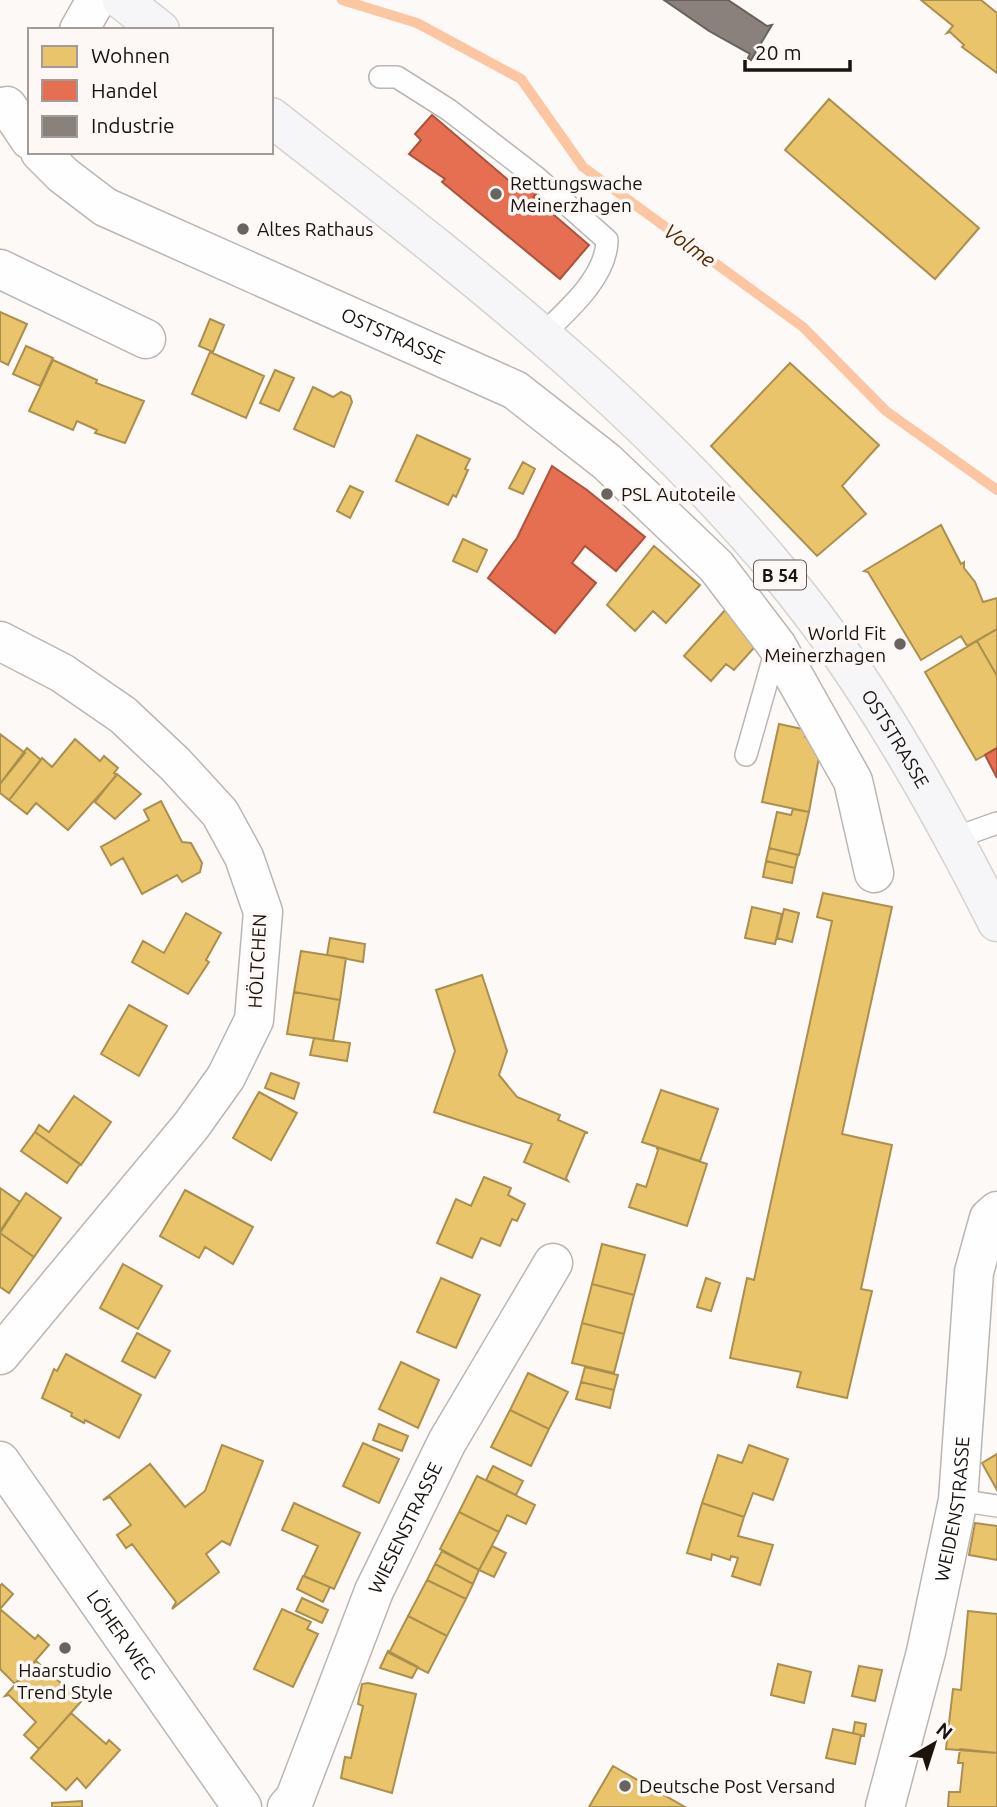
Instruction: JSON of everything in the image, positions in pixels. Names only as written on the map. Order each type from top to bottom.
[{"type":"main road","points":[[122,0],[157,28]]},
{"type":"main road","name":"OSTSTRASSE","points":[[273,119],[487,289],[541,336],[637,424],[747,536],[813,616],[955,838],[997,922]]},
{"type":"street","points":[[80,28],[96,0]]},
{"type":"street","points":[[12,102],[28,136]]},
{"type":"street","name":"OSTSTRASSE","points":[[42,154],[62,174],[105,207],[515,390],[607,462],[716,566],[777,646],[853,781],[874,873]]},
{"type":"street","points":[[0,269],[146,339]]},
{"type":"street","points":[[716,566],[747,536]]},
{"type":"street","name":"HÖLTCHEN","points":[[0,641],[62,673],[123,715],[175,764],[220,813],[244,858],[263,912],[254,1020],[226,1077],[191,1126],[0,1355]]},
{"type":"street","name":"WEIDENSTRASSE","points":[[885,1807],[926,1653],[958,1500],[974,1272],[989,1218],[997,1211]]},
{"type":"street","name":"WIESENSTRASSE","points":[[288,1807],[295,1798],[374,1591],[435,1467],[553,1264]]},
{"type":"street","name":"LÖHER WEG","points":[[0,1461],[242,1807]]},
{"type":"lane","points":[[380,77],[397,77],[449,110],[536,177],[607,240],[607,256],[592,278],[567,311],[541,336]]},
{"type":"lane","points":[[746,755],[777,646]]},
{"type":"lane","points":[[955,838],[997,823]]},
{"type":"lane","points":[[958,1500],[997,1506]]},
{"type":"building: Wohnen","points":[[921,0],[981,0],[997,13],[997,73],[962,47],[964,45],[950,32],[947,33],[953,26]]},
{"type":"building: Wohnen","points":[[829,99],[979,228],[935,279],[785,150]]},
{"type":"building: Wohnen","points":[[0,312],[27,324],[8,365],[0,361]]},
{"type":"building: Wohnen","points":[[210,319],[224,325],[213,352],[199,346]]},
{"type":"building: Wohnen","points":[[26,346],[53,358],[40,386],[13,374]]},
{"type":"building: Wohnen","points":[[210,352],[264,376],[246,418],[192,394]]},
{"type":"building: Wohnen","points":[[53,360],[97,380],[96,383],[144,401],[125,443],[95,433],[97,430],[77,421],[73,430],[29,411]]},
{"type":"building: Wohnen","points":[[790,363],[879,445],[842,486],[866,514],[817,556],[711,446]]},
{"type":"building: Wohnen","points":[[275,370],[294,378],[279,411],[260,403]]},
{"type":"building: Wohnen","points":[[313,387],[333,397],[341,392],[350,396],[352,402],[334,447],[294,429]]},
{"type":"building: Wohnen","points":[[417,435],[470,459],[456,497],[453,495],[448,505],[396,481]]},
{"type":"building: Wohnen","points":[[523,462],[535,469],[523,494],[509,488]]},
{"type":"building: Wohnen","points":[[350,486],[363,492],[350,518],[337,511]]},
{"type":"building: Wohnen","points":[[941,525],[961,564],[964,562],[964,568],[975,582],[983,602],[997,598],[997,629],[967,646],[961,636],[921,660],[868,572],[864,571]]},
{"type":"building: Wohnen","points":[[463,539],[487,550],[477,572],[453,561]]},
{"type":"building: Wohnen","points":[[654,546],[700,585],[666,623],[653,611],[635,631],[607,605]]},
{"type":"building: Wohnen","points":[[726,609],[761,640],[734,670],[726,664],[711,681],[684,656]]},
{"type":"building: Wohnen","points":[[997,629],[997,676],[977,641]]},
{"type":"building: Wohnen","points":[[977,641],[997,676],[997,748],[976,760],[925,672]]},
{"type":"building: Wohnen","points":[[779,724],[807,730],[805,737],[817,739],[821,746],[809,812],[762,802]]},
{"type":"building: Wohnen","points":[[0,734],[25,753],[0,784]]},
{"type":"building: Wohnen","points":[[75,739],[100,761],[104,756],[118,768],[114,773],[117,775],[68,830],[36,803],[27,814],[9,800],[42,758],[52,767]]},
{"type":"building: Wohnen","points":[[27,748],[41,760],[9,800],[0,793],[0,784]]},
{"type":"building: Wohnen","points":[[117,774],[141,794],[115,819],[95,802]]},
{"type":"building: Wohnen","points":[[161,801],[182,842],[191,843],[202,863],[200,872],[182,882],[177,875],[142,894],[123,858],[111,865],[101,847],[149,820],[144,810]]},
{"type":"building: Wohnen","points":[[793,809],[809,812],[799,855],[769,848],[777,812],[791,815]]},
{"type":"building: Wohnen","points":[[769,848],[798,855],[795,868],[766,861]]},
{"type":"building: Wohnen","points":[[766,861],[795,868],[792,883],[763,877]]},
{"type":"building: Wohnen","points":[[823,893],[892,907],[842,1134],[892,1145],[861,1289],[872,1291],[847,1398],[797,1387],[801,1372],[730,1358],[747,1278],[754,1280],[832,921],[817,917]]},
{"type":"building: Wohnen","points":[[752,907],[782,914],[775,944],[745,938]]},
{"type":"building: Wohnen","points":[[784,909],[799,913],[792,942],[777,938]]},
{"type":"building: Wohnen","points":[[186,913],[221,933],[206,960],[209,962],[188,994],[132,962],[143,941],[164,953]]},
{"type":"building: Wohnen","points":[[330,938],[365,944],[363,962],[327,955]]},
{"type":"building: Wohnen","points":[[301,951],[346,958],[340,1000],[294,992]]},
{"type":"building: Wohnen","points":[[482,975],[507,1051],[499,1075],[517,1097],[560,1115],[558,1120],[588,1133],[585,1133],[566,1178],[568,1181],[524,1162],[532,1144],[434,1112],[455,1051],[436,990]]},
{"type":"building: Wohnen","points":[[294,992],[340,1000],[333,1041],[287,1034]]},
{"type":"building: Wohnen","points":[[129,1005],[167,1026],[139,1076],[101,1054]]},
{"type":"building: Wohnen","points":[[314,1038],[350,1043],[347,1061],[310,1055]]},
{"type":"building: Wohnen","points":[[271,1073],[299,1083],[294,1099],[265,1088]]},
{"type":"building: Wohnen","points":[[661,1090],[718,1109],[700,1161],[642,1142]]},
{"type":"building: Wohnen","points":[[259,1092],[297,1113],[271,1160],[233,1138]]},
{"type":"building: Wohnen","points":[[74,1096],[111,1122],[81,1165],[35,1132],[39,1125],[49,1132]]},
{"type":"building: Wohnen","points":[[35,1132],[80,1164],[67,1183],[21,1151]]},
{"type":"building: Wohnen","points":[[656,1147],[707,1164],[687,1226],[629,1207],[637,1184],[646,1187],[658,1150]]},
{"type":"building: Wohnen","points":[[484,1177],[511,1188],[508,1195],[525,1204],[517,1221],[512,1219],[500,1246],[481,1238],[472,1258],[437,1243],[456,1199],[471,1206]]},
{"type":"building: Wohnen","points":[[0,1188],[20,1202],[0,1231]]},
{"type":"building: Wohnen","points":[[185,1190],[253,1227],[233,1264],[205,1247],[199,1258],[160,1236]]},
{"type":"building: Wohnen","points":[[26,1193],[61,1218],[34,1257],[0,1233]]},
{"type":"building: Wohnen","points":[[0,1233],[34,1257],[9,1293],[0,1287]]},
{"type":"building: Wohnen","points":[[602,1244],[645,1255],[634,1295],[592,1284]]},
{"type":"building: Wohnen","points":[[123,1264],[162,1286],[138,1329],[100,1308]]},
{"type":"building: Wohnen","points":[[441,1278],[480,1295],[456,1348],[417,1332]]},
{"type":"building: Wohnen","points":[[706,1278],[720,1283],[711,1311],[697,1307]]},
{"type":"building: Wohnen","points":[[592,1284],[634,1295],[624,1334],[582,1323]]},
{"type":"building: Wohnen","points":[[582,1323],[624,1334],[614,1373],[572,1363]]},
{"type":"building: Wohnen","points":[[137,1333],[170,1351],[155,1378],[122,1361]]},
{"type":"building: Wohnen","points":[[66,1354],[141,1395],[119,1438],[85,1420],[84,1423],[71,1416],[72,1413],[42,1398],[54,1369],[57,1371]]},
{"type":"building: Wohnen","points":[[401,1362],[439,1380],[418,1428],[379,1409]]},
{"type":"building: Wohnen","points":[[585,1367],[618,1375],[614,1390],[581,1382]]},
{"type":"building: Wohnen","points":[[528,1373],[568,1392],[549,1429],[510,1410]]},
{"type":"building: Wohnen","points":[[581,1382],[614,1390],[610,1408],[576,1399]]},
{"type":"building: Wohnen","points":[[510,1410],[549,1429],[531,1466],[491,1447]]},
{"type":"building: Wohnen","points":[[379,1424],[408,1436],[402,1451],[373,1440]]},
{"type":"building: Wohnen","points":[[363,1443],[399,1459],[379,1503],[343,1486]]},
{"type":"building: Wohnen","points":[[222,1445],[263,1461],[230,1545],[222,1541],[206,1554],[219,1572],[172,1609],[176,1602],[132,1544],[126,1548],[117,1535],[131,1525],[110,1497],[103,1500],[150,1464],[185,1507],[205,1491]]},
{"type":"building: Wohnen","points":[[749,1445],[788,1459],[773,1500],[753,1493],[744,1517],[702,1503],[718,1455],[742,1463]]},
{"type":"building: Wohnen","points":[[997,1454],[997,1490],[982,1463]]},
{"type":"building: Wohnen","points":[[493,1466],[523,1481],[516,1495],[486,1480]]},
{"type":"building: Wohnen","points":[[477,1476],[535,1505],[526,1524],[507,1515],[499,1532],[459,1512]]},
{"type":"building: Wohnen","points":[[294,1503],[360,1533],[334,1589],[304,1576],[318,1546],[282,1530]]},
{"type":"building: Wohnen","points":[[702,1503],[744,1517],[738,1536],[773,1545],[760,1585],[732,1576],[738,1558],[731,1556],[730,1560],[712,1554],[711,1560],[687,1553]]},
{"type":"building: Wohnen","points":[[459,1512],[499,1532],[479,1570],[440,1549]]},
{"type":"building: Wohnen","points":[[975,1523],[997,1526],[997,1560],[969,1555]]},
{"type":"building: Wohnen","points":[[492,1546],[506,1553],[494,1577],[479,1570]]},
{"type":"building: Wohnen","points":[[442,1551],[479,1570],[473,1584],[435,1564]]},
{"type":"building: Wohnen","points":[[435,1564],[473,1584],[466,1599],[427,1580]]},
{"type":"building: Wohnen","points":[[303,1576],[330,1587],[323,1602],[297,1589]]},
{"type":"building: Wohnen","points":[[427,1580],[466,1599],[447,1636],[408,1616]]},
{"type":"building: Wohnen","points":[[2,1584],[13,1594],[0,1609],[0,1586]]},
{"type":"building: Wohnen","points":[[302,1598],[328,1610],[322,1623],[296,1611]]},
{"type":"building: Wohnen","points":[[0,1609],[35,1639],[38,1635],[49,1645],[15,1684],[0,1669]]},
{"type":"building: Wohnen","points":[[282,1609],[311,1622],[307,1629],[318,1634],[293,1687],[254,1669]]},
{"type":"building: Wohnen","points":[[968,1611],[997,1614],[997,1753],[946,1749],[953,1689],[961,1690]]},
{"type":"building: Wohnen","points":[[408,1616],[447,1636],[428,1673],[389,1653]]},
{"type":"building: Wohnen","points":[[388,1651],[418,1667],[412,1678],[380,1668]]},
{"type":"building: Wohnen","points":[[36,1661],[70,1691],[74,1687],[85,1697],[39,1749],[24,1735],[36,1722],[9,1695],[5,1696]]},
{"type":"building: Wohnen","points":[[778,1664],[811,1672],[804,1703],[771,1695]]},
{"type":"building: Wohnen","points":[[859,1666],[882,1670],[875,1701],[852,1696]]},
{"type":"building: Wohnen","points":[[362,1684],[416,1694],[392,1793],[341,1778],[345,1757],[351,1758],[363,1706],[358,1704]]},
{"type":"building: Wohnen","points":[[71,1713],[106,1744],[109,1740],[120,1750],[86,1788],[77,1778],[66,1790],[31,1758]]},
{"type":"building: Wohnen","points":[[855,1722],[866,1724],[864,1736],[853,1733]]},
{"type":"building: Wohnen","points":[[833,1729],[861,1735],[855,1764],[826,1758]]},
{"type":"building: Wohnen","points":[[960,1749],[997,1753],[997,1807],[948,1807],[949,1792],[960,1792],[963,1763],[958,1763]]},
{"type":"building: Wohnen","name":"Deutsche Post Versand","points":[[613,1766],[685,1807],[589,1807]]},
{"type":"building: Wohnen","points":[[82,1801],[82,1807],[52,1807],[52,1803]]},
{"type":"building: Handel","name":"Rettungswache Meinerzhagen","points":[[432,115],[513,184],[520,176],[539,191],[533,197],[589,245],[560,279],[442,182],[445,179],[409,154],[421,140],[415,134]]},
{"type":"building: Handel","points":[[552,466],[587,490],[645,537],[616,571],[585,546],[572,563],[596,583],[555,633],[488,578],[517,538]]},
{"type":"building: Handel","points":[[997,748],[997,778],[985,755]]},
{"type":"building: Industrie","points":[[664,0],[728,0],[767,26],[772,25],[751,60],[748,58],[750,54],[709,31]]},
{"type":"waterway","name":"Volme","points":[[342,0],[417,23],[521,79],[583,167],[803,327],[886,411],[997,490]]},
{"type":"place","name":"Rettungswache Meinerzhagen","points":[[496,194]]},
{"type":"place","name":"Altes Rathaus","points":[[243,229]]},
{"type":"place","name":"PSL Autoteile","points":[[607,494]]},
{"type":"place","name":"World Fit Meinerzhagen","points":[[900,644]]},
{"type":"place","name":"Haarstudio Trend Style","points":[[65,1648]]},
{"type":"place","name":"Deutsche Post Versand","points":[[625,1786]]}]
